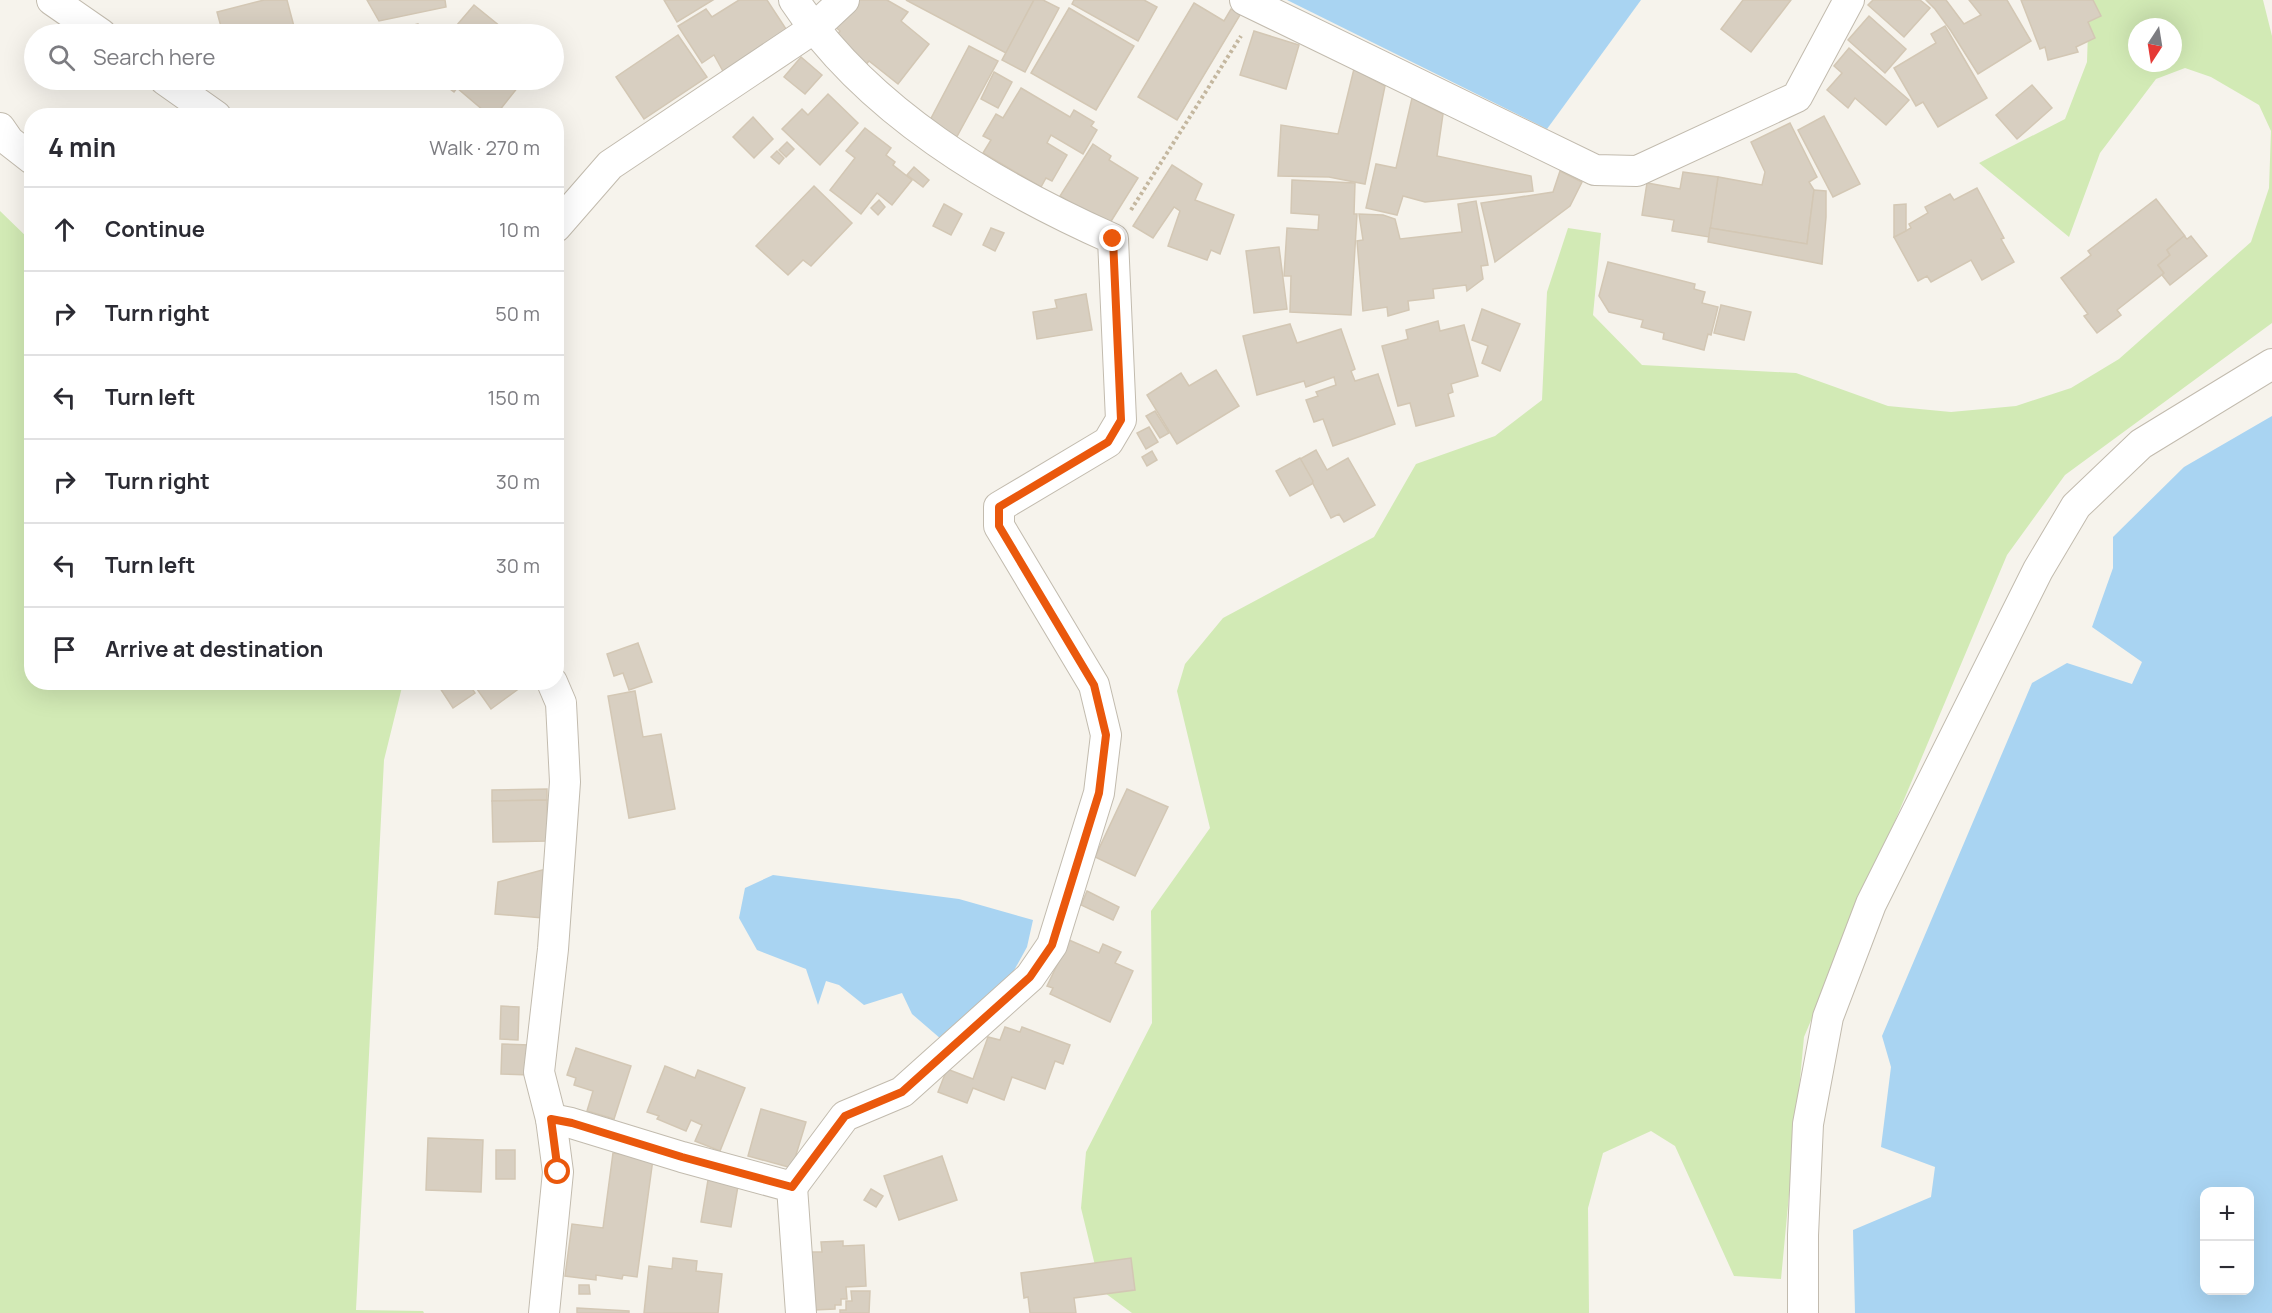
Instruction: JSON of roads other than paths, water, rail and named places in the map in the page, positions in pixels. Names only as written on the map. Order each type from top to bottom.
[{"type":"street","points":[[52,0],[87,24]]},
{"type":"street","points":[[794,0],[813,29],[883,102],[960,159],[1081,225],[1113,239],[1121,420],[1108,442],[999,507],[999,526],[1094,685],[1106,735],[1099,793],[1052,945],[1030,977],[902,1092],[845,1116],[792,1187],[801,1313]]},
{"type":"street","points":[[564,218],[610,165],[813,29],[844,0]]},
{"type":"street","points":[[1252,4],[1595,170],[1637,171],[1797,97],[1849,0]]},
{"type":"street","points":[[179,90],[205,108]]},
{"type":"street","points":[[0,128],[9,141],[24,153]]},
{"type":"street","points":[[1803,1313],[1803,1235],[1809,1124],[1828,1017],[1871,904],[2038,570],[2076,506],[2140,444],[2272,364]]},
{"type":"street","points":[[544,1313],[558,1172],[551,1119],[539,1072],[553,949],[566,782],[561,703],[555,690]]},
{"type":"street","points":[[551,1119],[572,1123],[682,1157],[792,1187]]},
{"type":"water","points":[[1287,0],[1641,0],[1547,129]]},
{"type":"water","points":[[2272,416],[2272,1313],[1855,1313],[1853,1230],[1931,1197],[1935,1167],[1881,1147],[1891,1067],[1882,1036],[2032,683],[2067,663],[2132,684],[2142,662],[2092,627],[2113,568],[2113,537],[2184,467]]},
{"type":"water","points":[[773,875],[959,899],[1033,920],[1027,947],[1011,976],[941,1039],[912,1014],[902,993],[864,1005],[839,985],[826,981],[818,1005],[806,969],[757,950],[739,918],[745,888]]}]
